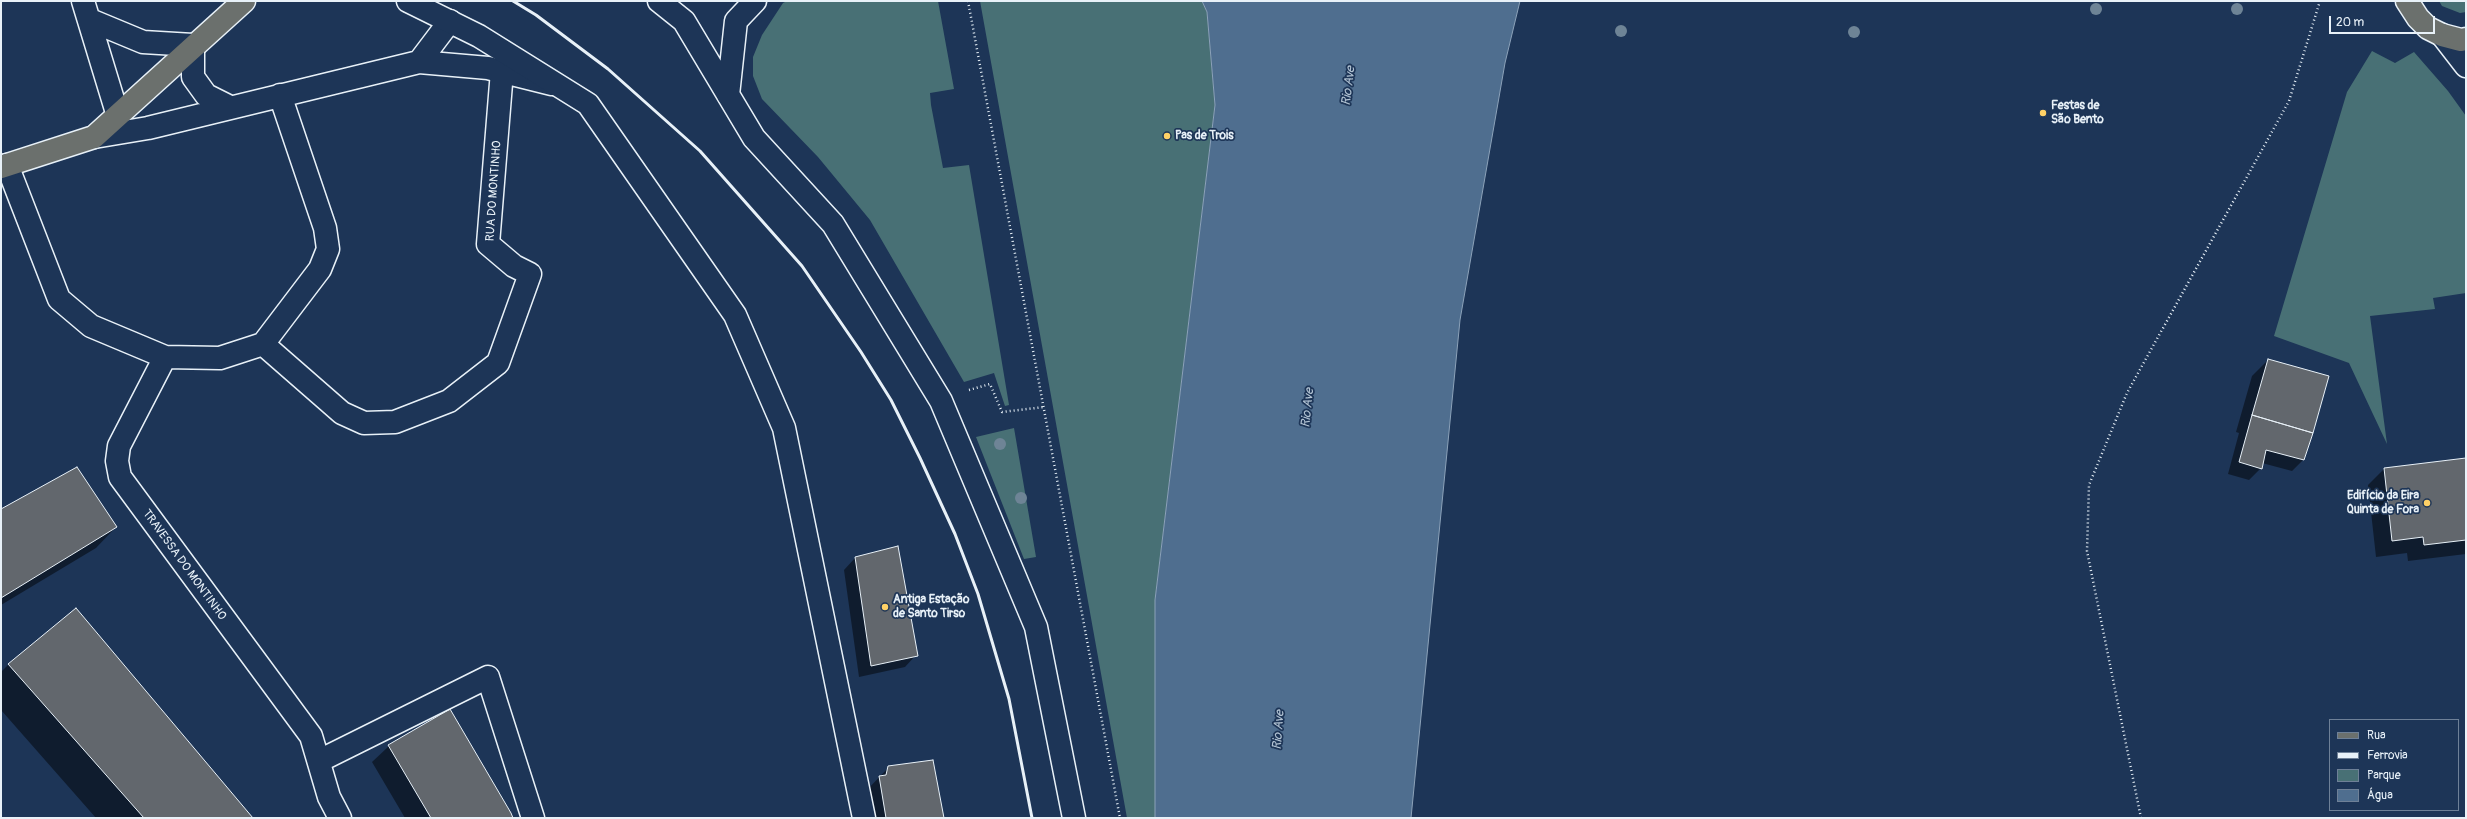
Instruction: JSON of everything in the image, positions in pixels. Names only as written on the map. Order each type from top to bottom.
[{"type":"main road","points":[[4,166],[94,137],[193,45],[244,1]]},
{"type":"main road","points":[[2404,3],[2428,28],[2442,35],[2461,40],[2466,39]]},
{"type":"street","points":[[408,1],[479,36],[588,104],[735,315],[784,428],[864,818]]},
{"type":"street","points":[[659,1],[684,21],[754,138],[833,224],[941,401],[1036,627],[1074,818]]},
{"type":"street","points":[[728,95],[736,21],[755,1]]},
{"type":"street","points":[[87,11],[143,42],[193,45],[193,77],[206,95],[230,107]]},
{"type":"street","points":[[87,11],[118,116]]},
{"type":"street","points":[[419,62],[450,21]]},
{"type":"street","points":[[2442,35],[2466,66]]},
{"type":"street","points":[[94,137],[148,128],[419,62],[488,68],[559,86]]},
{"type":"street","name":"RUA DO MONTINHO","points":[[263,344],[342,413],[364,423],[394,422],[449,401],[498,363],[530,274],[514,266],[488,244],[502,71]]},
{"type":"street","points":[[4,166],[59,299],[91,326],[165,358],[220,358],[263,344],[320,269],[328,249],[325,228],[280,95]]},
{"type":"street","name":"TRAVESSA DO MONTINHO","points":[[165,358],[120,446],[117,462],[120,477],[311,736],[329,797],[340,818]]},
{"type":"street","points":[[319,761],[488,677],[533,818]]},
{"type":"path","points":[[968,1],[1120,818]]},
{"type":"path","points":[[2141,818],[2087,551],[2089,485],[2127,393],[2289,101],[2320,1]]},
{"type":"path","points":[[941,401],[990,384],[1002,412],[1044,408]]},
{"type":"green space","points":[[787,1],[938,1],[954,89],[930,93],[931,105],[943,168],[969,165],[1009,405],[1005,406],[994,373],[964,382],[870,220],[818,157],[762,99],[753,76],[753,57],[762,35],[783,3]]},
{"type":"green space","points":[[980,1],[1202,1],[1207,12],[1215,105],[1155,600],[1155,818],[1127,818]]},
{"type":"green space","points":[[2439,1],[2466,1],[2466,12],[2460,13],[2442,6]]},
{"type":"green space","points":[[2372,51],[2395,63],[2414,52],[2448,91],[2466,116],[2466,293],[2433,298],[2435,309],[2370,316],[2387,444],[2349,363],[2274,336],[2347,92]]},
{"type":"green space","points":[[1014,428],[1036,557],[1024,559],[976,437]]},
{"type":"water","name":"Rio Ave","points":[[1202,1],[1520,1],[1505,63],[1460,320],[1411,818],[1155,818],[1155,600],[1215,105],[1207,12]]},
{"type":"building","points":[[2268,359],[2329,376],[2313,433],[2252,415]]},
{"type":"building","points":[[2252,415],[2313,433],[2304,460],[2266,450],[2262,469],[2239,462]]},
{"type":"building","name":"Edifício da Eira Quinta de Fora","points":[[2466,458],[2466,540],[2424,545],[2423,537],[2392,541],[2384,468]]},
{"type":"building","points":[[77,467],[117,527],[1,598],[1,509]]},
{"type":"building","name":"Antiga Estação de Santo Tirso","points":[[898,546],[918,656],[871,666],[855,557]]},
{"type":"building","points":[[76,608],[253,818],[144,818],[8,664]]},
{"type":"building","points":[[450,709],[513,818],[431,818],[388,745]]},
{"type":"building","points":[[933,760],[944,818],[886,818],[879,776],[886,775],[888,766]]},
{"type":"railway","points":[[513,1],[536,15],[608,69],[700,151],[802,266],[861,352],[891,400],[920,458],[955,534],[978,594],[1009,699],[1032,818]]},
{"type":"place","name":"Festas de São Bento","points":[[2043,113]]},
{"type":"place","name":"Pas de Trois","points":[[1167,136]]},
{"type":"place","name":"Edifício da Eira Quinta de Fora","points":[[2427,503]]},
{"type":"place","name":"Antiga Estação de Santo Tirso","points":[[885,607]]}]
